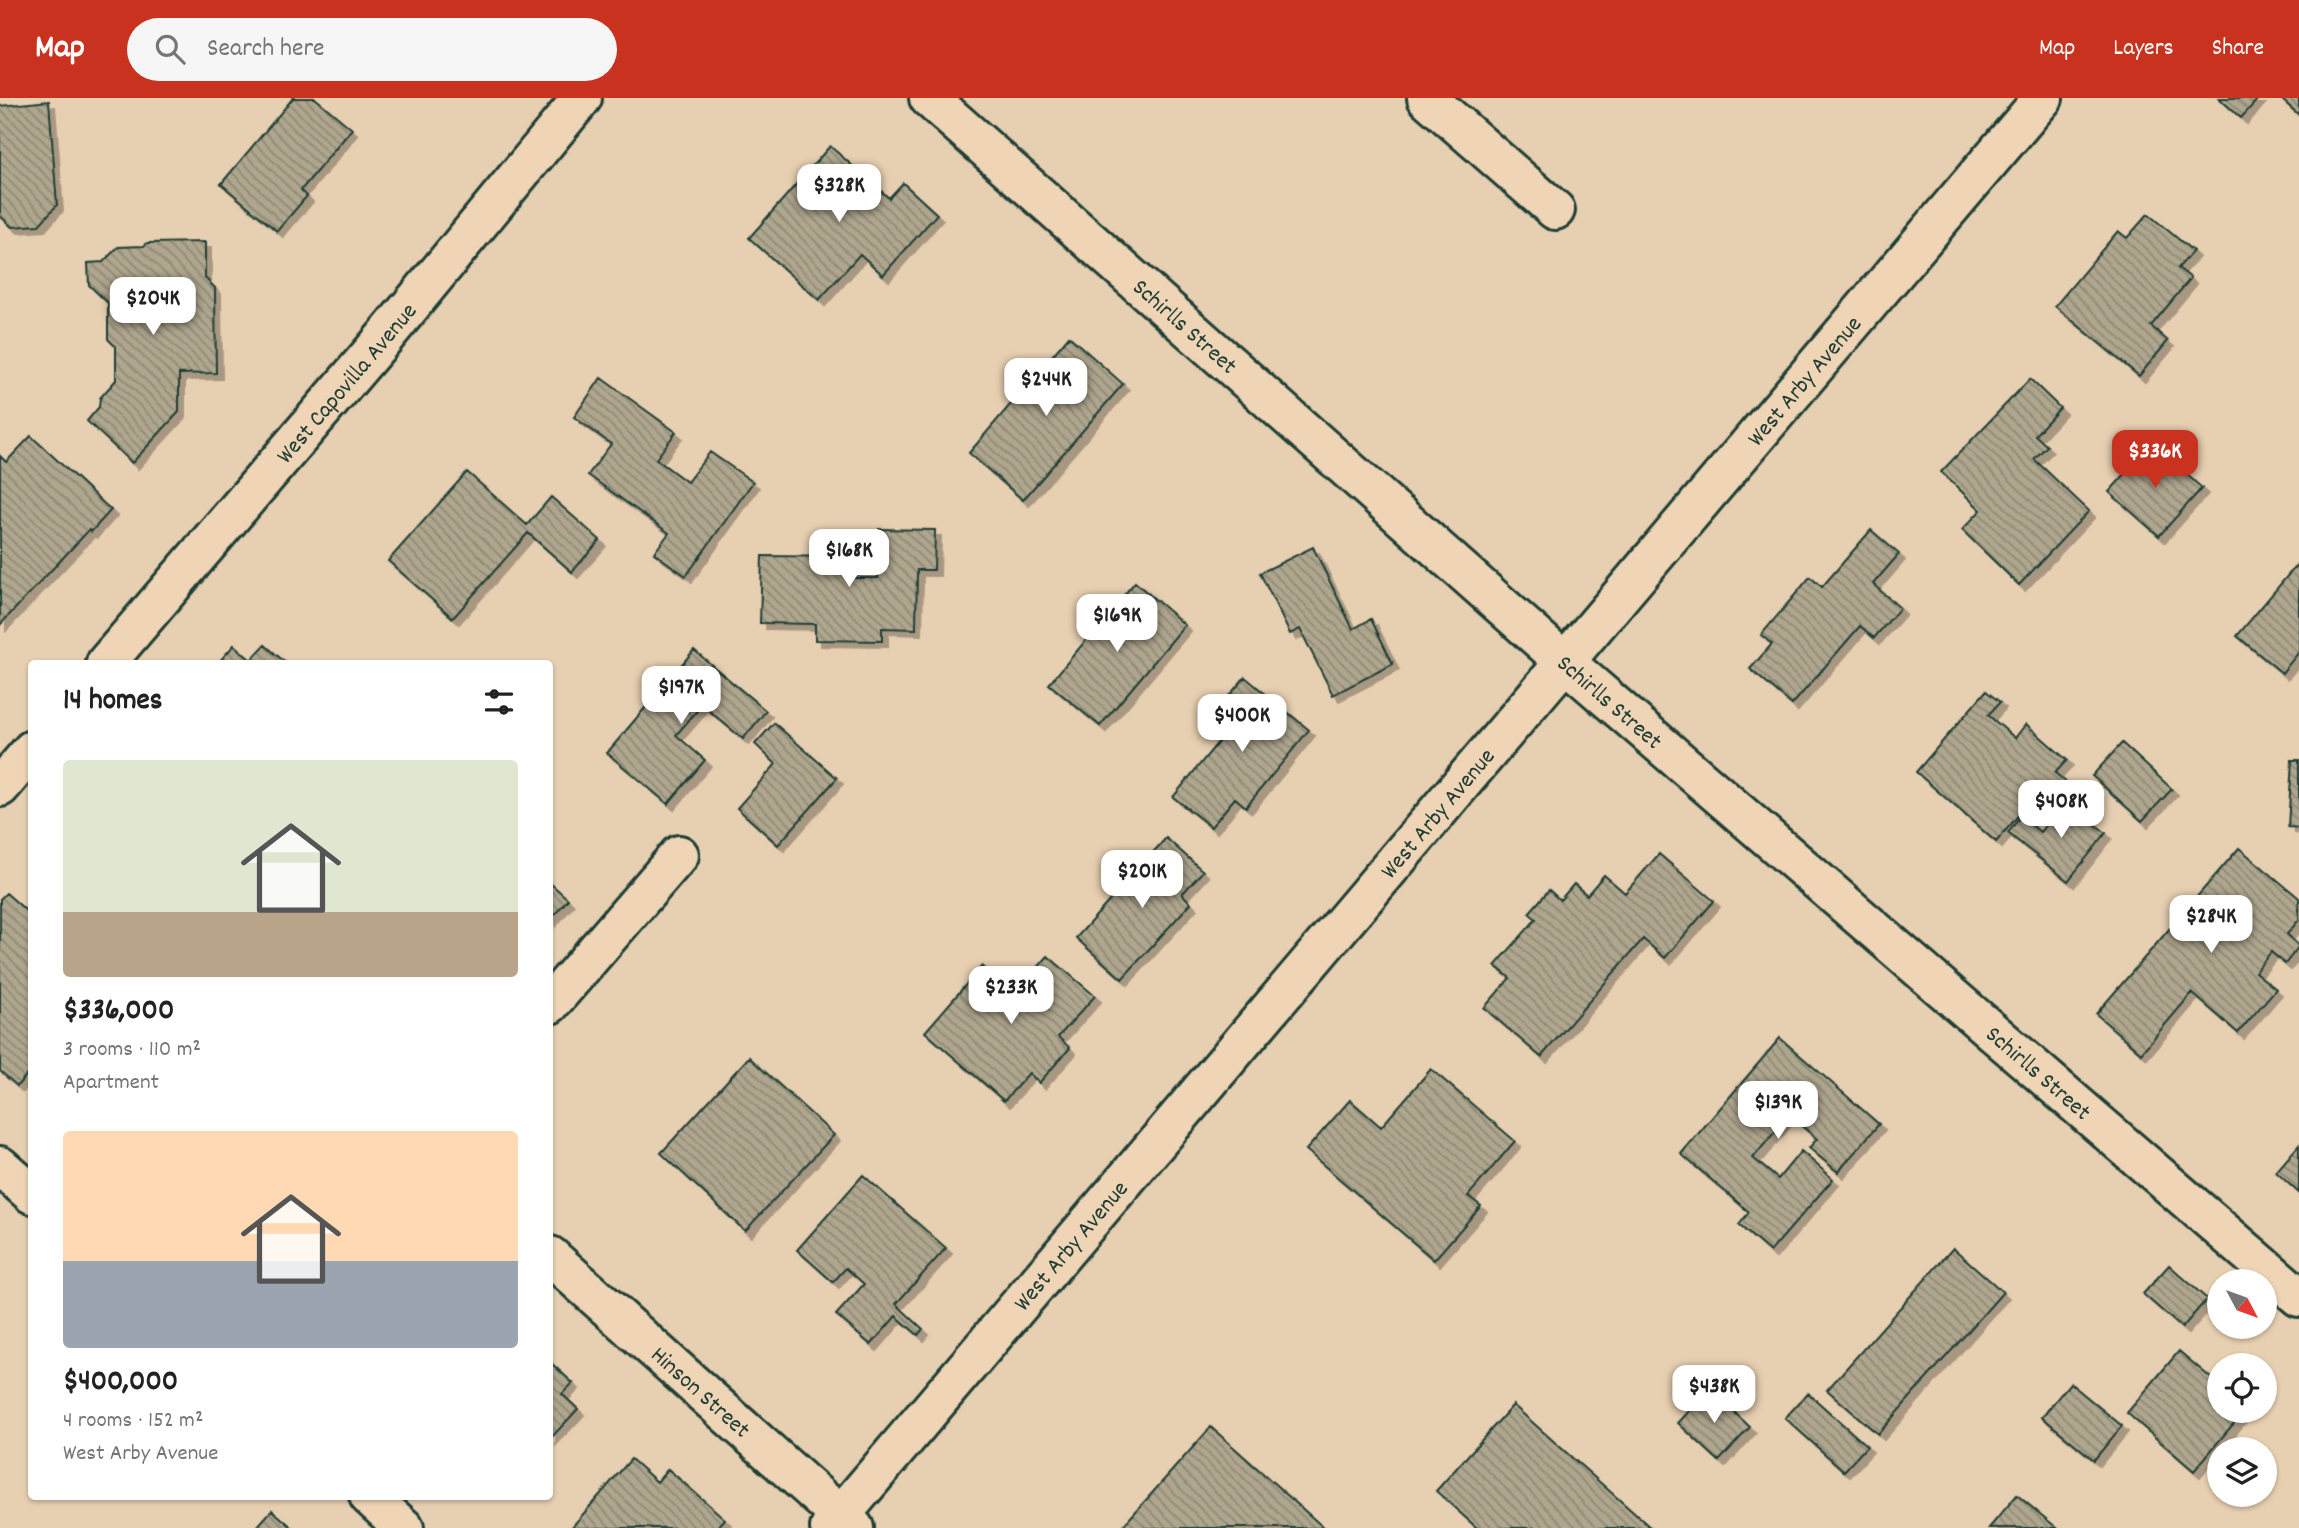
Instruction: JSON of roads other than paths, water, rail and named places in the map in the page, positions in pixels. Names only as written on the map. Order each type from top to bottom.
[{"type":"street","name":"West Capovilla Avenue","points":[[109,660],[386,337],[582,98]]},
{"type":"street","name":"Schirlls Street","points":[[929,98],[1565,662],[2299,1297]]},
{"type":"street","points":[[1427,98],[1555,210]]},
{"type":"street","name":"West Arby Avenue","points":[[842,1524],[1565,662],[2043,98]]},
{"type":"street","points":[[553,1001],[679,855]]},
{"type":"street","points":[[0,1166],[28,1190]]},
{"type":"street","name":"Hinson Street","points":[[553,1259],[842,1524]]},
{"type":"street","points":[[373,1500],[404,1528]]}]
